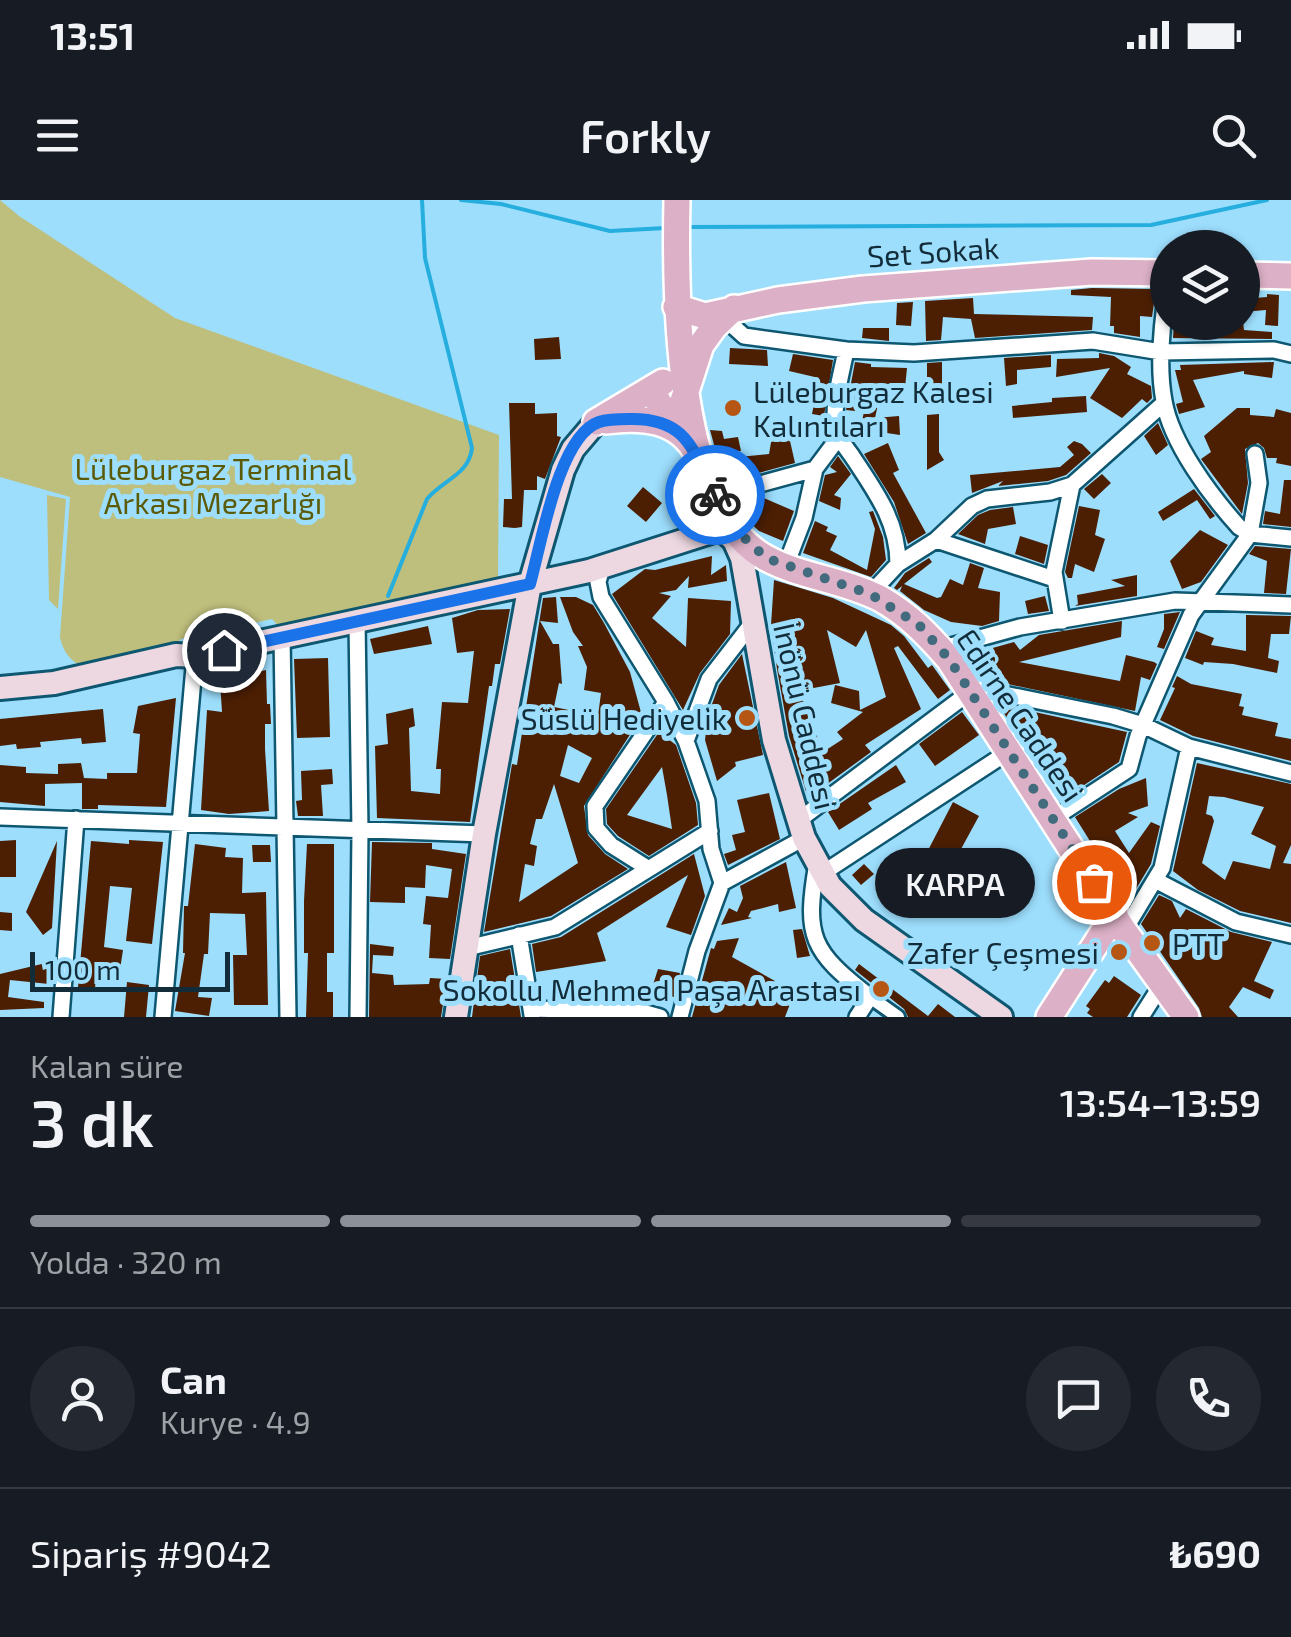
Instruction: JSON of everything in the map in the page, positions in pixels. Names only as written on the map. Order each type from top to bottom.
[{"type":"main road","name":"Edirne Caddesi","points":[[678,200],[676,303],[680,351],[702,466],[718,510],[741,536],[778,562],[870,594],[919,625],[970,692],[1051,820],[1186,1017]]},
{"type":"main road","name":"Set Sokak","points":[[705,316],[734,308],[863,289],[1092,272],[1150,273]]},
{"type":"main road","points":[[1260,275],[1291,276]]},
{"type":"main road","points":[[456,1017],[484,834],[530,584],[563,470],[582,434],[656,388],[668,376],[694,325],[705,316],[676,303]]},
{"type":"main road","points":[[656,388],[656,399],[668,410],[681,407],[701,345],[734,308]]},
{"type":"main road","points":[[596,422],[634,419],[665,424],[688,440],[702,466]]},
{"type":"main road","points":[[0,700],[180,668],[195,656],[602,567],[718,510]]},
{"type":"main road","name":"İnönü Caddesi","points":[[718,510],[736,543],[769,717],[801,829],[830,886],[864,920],[1001,1017]]},
{"type":"main road","points":[[537,560],[544,574],[554,579]]},
{"type":"main road","points":[[746,582],[753,564],[778,562]]},
{"type":"main road","points":[[0,688],[55,688]]},
{"type":"main road","points":[[1049,1017],[1119,922]]},
{"type":"street","points":[[734,308],[734,328],[744,336],[846,350],[914,353],[1094,341],[1162,352],[1274,350],[1291,354]]},
{"type":"street","points":[[1163,340],[1164,403],[1185,453],[1227,513],[1250,534],[1291,538]]},
{"type":"street","points":[[846,350],[835,421],[839,437],[886,509],[895,530],[898,564]]},
{"type":"street","points":[[870,594],[898,564],[936,540],[972,506],[988,499],[1050,492],[1072,485],[1164,403]]},
{"type":"street","points":[[778,562],[804,518],[815,469],[839,437]]},
{"type":"street","points":[[1051,820],[1122,776],[1132,762],[1143,725],[1200,600],[1250,534],[1258,483],[1255,454]]},
{"type":"street","points":[[718,510],[815,469]]},
{"type":"street","points":[[1062,620],[1054,579],[1072,485]]},
{"type":"street","points":[[936,540],[1054,579]]},
{"type":"street","points":[[602,567],[598,582],[602,597],[686,741],[707,802],[722,883],[696,951],[680,1017]]},
{"type":"street","points":[[940,649],[1020,627],[1200,600],[1291,605]]},
{"type":"street","points":[[357,621],[358,1017]]},
{"type":"street","points":[[686,741],[708,679],[753,622]]},
{"type":"street","points":[[282,636],[288,1017]]},
{"type":"street","points":[[163,1017],[195,656]]},
{"type":"street","points":[[722,883],[801,829],[970,692],[999,693],[1143,725],[1188,747],[1291,773]]},
{"type":"street","points":[[648,869],[611,845],[596,828],[595,806],[666,702]]},
{"type":"street","points":[[1119,922],[1157,881],[1167,854],[1188,747]]},
{"type":"street","points":[[898,1017],[831,966],[817,946],[809,908],[820,868],[1008,752]]},
{"type":"street","points":[[0,817],[484,834]]},
{"type":"street","points":[[60,1017],[76,820]]},
{"type":"street","points":[[467,948],[555,927],[710,831]]},
{"type":"street","points":[[1157,881],[1236,922],[1291,935]]},
{"type":"street","points":[[518,936],[531,1013],[660,1017]]},
{"type":"street","points":[[1142,1017],[1162,984]]},
{"type":"street","points":[[857,1017],[870,997]]},
{"type":"green space","name":"Lüleburgaz Terminal Arkası Mezarlığı","points":[[0,200],[175,318],[499,435],[498,581],[282,630],[272,619],[181,639],[160,656],[89,671],[74,661],[60,637],[70,497],[0,477]]},
{"type":"green space","points":[[47,495],[66,499],[58,609],[49,600]]},
{"type":"building","points":[[1150,289],[1150,317],[1140,316],[1140,337],[1114,333],[1114,326],[1110,326],[1111,297],[1071,295],[1071,290]]},
{"type":"building","points":[[1279,295],[1278,326],[1265,325],[1266,310],[1260,310],[1260,298]]},
{"type":"building","points":[[973,298],[974,314],[1093,317],[1092,330],[975,338],[971,319],[943,317],[941,340],[926,341],[925,301]]},
{"type":"building","points":[[913,302],[911,326],[896,325],[897,303]]},
{"type":"building","points":[[863,328],[889,328],[889,341],[862,338]]},
{"type":"building","points":[[1260,331],[1272,332],[1272,339],[1260,339]]},
{"type":"building","points":[[559,337],[561,359],[535,360],[534,339]]},
{"type":"building","points":[[730,348],[767,350],[768,366],[729,364]]},
{"type":"building","points":[[1099,353],[1114,356],[1131,367],[1127,374],[1151,386],[1152,398],[1147,403],[1142,399],[1122,418],[1090,398],[1110,368],[1056,377],[1057,359],[1099,358]]},
{"type":"building","points":[[793,354],[833,360],[824,416],[812,414],[819,378],[789,371]]},
{"type":"building","points":[[1051,355],[1051,367],[1017,370],[1017,384],[1006,386],[1004,358]]},
{"type":"building","points":[[855,362],[871,367],[907,368],[904,398],[880,395],[875,418],[899,416],[900,435],[860,429],[864,412],[846,410]]},
{"type":"building","points":[[942,362],[942,402],[927,400],[927,363]]},
{"type":"building","points":[[1274,362],[1272,378],[1244,371],[1193,380],[1205,407],[1179,414],[1176,404],[1183,402],[1175,370],[1181,370],[1180,365]]},
{"type":"building","points":[[1086,396],[1087,412],[1013,418],[1012,406]]},
{"type":"building","points":[[509,403],[535,403],[535,414],[557,413],[557,436],[561,437],[545,479],[537,476],[537,490],[524,490],[522,527],[515,528],[503,527],[504,499],[512,499]]},
{"type":"building","points":[[1237,408],[1250,408],[1250,415],[1274,417],[1276,409],[1291,413],[1291,466],[1276,463],[1277,458],[1267,458],[1258,443],[1245,449],[1248,483],[1242,514],[1201,459],[1211,452],[1204,436]]},
{"type":"building","points":[[939,414],[939,452],[944,460],[927,470],[927,415]]},
{"type":"building","points":[[1158,423],[1168,445],[1156,455],[1144,436]]},
{"type":"building","points":[[710,430],[722,431],[724,439],[738,437],[741,451],[716,452]]},
{"type":"building","points":[[773,431],[788,432],[795,463],[744,477],[739,457],[769,454]]},
{"type":"building","points":[[1074,441],[1091,453],[1066,475],[1048,481],[998,486],[1003,481],[972,493],[970,475],[1060,467],[1074,455],[1067,447]]},
{"type":"building","points":[[888,443],[899,470],[893,473],[926,533],[908,544],[894,502],[864,454]]},
{"type":"building","points":[[838,456],[851,474],[834,495],[841,498],[840,510],[819,501],[825,475],[837,472],[830,467]]},
{"type":"building","points":[[1102,474],[1111,483],[1094,499],[1084,489]]},
{"type":"building","points":[[1284,480],[1291,480],[1291,527],[1263,524],[1265,511],[1280,514]]},
{"type":"building","points":[[643,487],[662,503],[646,522],[627,506]]},
{"type":"building","points":[[1194,489],[1215,516],[1210,519],[1197,500],[1163,521],[1158,512]]},
{"type":"building","points":[[759,496],[794,511],[783,541],[759,531],[737,502]]},
{"type":"building","points":[[1079,506],[1100,510],[1095,535],[1105,539],[1094,572],[1075,564],[1072,578],[1068,578],[1065,572]]},
{"type":"building","points":[[1013,507],[1016,524],[988,529],[985,544],[958,534],[978,515]]},
{"type":"building","points":[[873,511],[886,560],[871,577],[803,553],[815,521],[837,536],[830,550],[867,570],[875,529],[869,512]]},
{"type":"building","points":[[1200,530],[1228,545],[1201,582],[1182,589],[1170,561]]},
{"type":"building","points":[[1020,536],[1048,545],[1044,564],[1015,554]]},
{"type":"building","points":[[1255,546],[1291,549],[1286,594],[1264,593],[1267,561],[1249,554]]},
{"type":"building","points":[[712,556],[711,575],[726,565],[727,581],[688,588],[689,576],[676,590],[659,593],[671,596],[652,618],[686,647],[688,598],[731,601],[730,634],[700,673],[683,710],[612,594],[645,569]]},
{"type":"building","points":[[929,558],[932,562],[904,584],[937,598],[950,579],[963,585],[970,563],[984,568],[978,588],[1000,592],[999,621],[982,626],[951,622],[924,610],[900,591],[902,586],[894,588],[905,573]]},
{"type":"building","points":[[1137,575],[1137,596],[1075,606],[1077,595],[1125,586],[1111,580]]},
{"type":"building","points":[[774,580],[833,598],[891,625],[928,668],[932,665],[950,690],[938,699],[898,646],[894,648],[921,709],[865,745],[871,752],[808,798],[789,736],[771,625]],"holes":[[[827,630],[856,647],[866,630],[886,697],[860,710],[859,691],[835,685],[831,703],[863,712],[837,732],[843,739],[823,752],[795,680],[803,690],[840,683]]]},
{"type":"building","points":[[1045,596],[1049,611],[1028,614],[1025,601]]},
{"type":"building","points":[[556,597],[558,623],[540,621],[553,644],[559,644],[562,684],[559,683],[554,707],[598,716],[601,693],[584,690],[587,667],[578,646],[583,646],[573,632],[560,597],[576,597],[593,605],[630,672],[642,716],[584,806],[588,835],[605,854],[628,869],[551,916],[484,932],[512,764],[517,765],[543,598]],"holes":[[[568,745],[592,758],[579,783],[560,776]],[[554,784],[578,863],[519,902],[525,864],[534,866],[537,846],[530,844],[536,819],[542,819]]]},
{"type":"building","points":[[510,609],[500,664],[495,664],[489,686],[470,822],[377,818],[375,746],[388,744],[386,714],[413,708],[415,726],[409,728],[411,791],[440,794],[441,769],[436,769],[442,702],[468,703],[474,651],[457,653],[452,618],[478,610]]},
{"type":"building","points":[[1180,612],[1164,649],[1157,647],[1164,629],[1164,614]]},
{"type":"building","points":[[1246,615],[1291,616],[1289,634],[1271,634],[1268,658],[1279,661],[1277,673],[1233,664],[1203,665],[1185,658],[1196,631],[1214,638],[1211,645],[1246,651]]},
{"type":"building","points":[[1122,621],[1121,637],[1019,662],[1120,681],[1126,655],[1154,662],[1157,664],[1150,680],[1141,677],[1135,711],[998,682],[989,649],[1014,642],[1020,650],[1039,635]]},
{"type":"building","points":[[428,626],[432,644],[374,654],[370,639]]},
{"type":"building","points":[[742,654],[763,755],[735,762],[736,766],[717,781],[705,740],[708,715],[719,685]]},
{"type":"building","points":[[328,658],[330,737],[297,738],[294,659]]},
{"type":"building","points":[[266,670],[271,724],[265,724],[269,811],[229,814],[201,810],[207,710],[222,712],[220,681]]},
{"type":"building","points":[[1177,676],[1191,684],[1242,694],[1242,715],[1278,723],[1275,736],[1291,739],[1291,761],[1193,736],[1160,720]]},
{"type":"building","points":[[176,698],[166,807],[98,805],[98,809],[82,809],[82,783],[45,784],[45,806],[0,802],[0,765],[26,767],[26,773],[58,774],[58,764],[81,763],[84,778],[107,779],[107,773],[137,773],[140,734],[133,733],[138,706]]},
{"type":"building","points":[[998,704],[1127,732],[1119,762],[1060,801]]},
{"type":"building","points":[[103,709],[106,742],[82,744],[81,738],[40,742],[41,747],[0,746],[0,719]]},
{"type":"building","points":[[962,712],[979,735],[935,766],[919,744]]},
{"type":"building","points":[[659,732],[676,745],[696,803],[698,825],[649,856],[607,824],[606,809]],"holes":[[[662,767],[672,829],[627,815]]]},
{"type":"building","points":[[1197,763],[1291,784],[1291,845],[1283,863],[1291,864],[1291,923],[1240,911],[1198,890],[1173,871]],"holes":[[[1209,796],[1264,807],[1251,834],[1276,846],[1270,869],[1233,861],[1225,880],[1202,863],[1214,821],[1206,814]]]},
{"type":"building","points":[[896,765],[906,782],[868,803],[872,809],[839,830],[828,812]]},
{"type":"building","points":[[332,769],[333,784],[321,785],[323,816],[298,816],[301,771]]},
{"type":"building","points":[[1146,778],[1148,806],[1128,813],[1138,817],[1115,831],[1129,853],[1151,822],[1160,826],[1151,864],[1128,902],[1075,817],[1119,789]]},
{"type":"building","points":[[769,793],[780,839],[728,865],[724,854],[736,850],[732,835],[745,832],[737,800]]},
{"type":"building","points":[[953,802],[979,816],[948,873],[923,860]]},
{"type":"building","points":[[16,840],[16,877],[0,877],[0,841]]},
{"type":"building","points":[[129,840],[163,842],[152,944],[126,941],[132,888],[110,886],[104,947],[123,950],[119,976],[96,973],[95,989],[78,987],[91,841],[129,844]]},
{"type":"building","points":[[57,841],[52,928],[43,935],[26,912]]},
{"type":"building","points":[[372,842],[432,843],[432,849],[466,854],[450,959],[429,958],[431,925],[423,924],[426,896],[448,898],[452,869],[426,865],[425,888],[405,887],[405,903],[370,902]]},
{"type":"building","points":[[195,844],[226,848],[225,857],[243,858],[242,893],[266,892],[268,1005],[234,1005],[233,955],[247,955],[245,914],[210,913],[208,954],[204,954],[198,997],[212,998],[209,1016],[175,1011],[185,953],[184,906],[188,906]]},
{"type":"building","points":[[307,844],[334,844],[334,953],[327,953],[327,992],[333,992],[333,1017],[306,1017]]},
{"type":"building","points":[[252,845],[270,845],[271,862],[253,862]]},
{"type":"building","points":[[694,854],[705,896],[691,935],[666,927],[688,875],[597,933],[606,961],[536,972],[532,944],[561,937]]},
{"type":"building","points":[[786,862],[796,908],[779,912],[778,904],[751,911],[748,917],[752,918],[721,925],[729,908],[737,912],[743,898],[740,886]]},
{"type":"building","points":[[864,864],[874,874],[861,885],[852,875]]},
{"type":"building","points":[[1159,895],[1172,901],[1180,918],[1186,909],[1231,932],[1272,942],[1254,981],[1274,990],[1270,999],[1243,987],[1229,1007],[1238,1017],[1202,1017],[1141,924]]},
{"type":"building","points":[[0,912],[12,913],[12,931],[0,930]]},
{"type":"building","points":[[802,929],[810,956],[797,958],[793,930]]},
{"type":"building","points":[[739,938],[732,957],[775,981],[767,994],[790,1004],[785,1017],[692,1017],[711,948],[717,941]]},
{"type":"building","points":[[370,944],[394,947],[393,956],[373,955],[372,973],[393,975],[394,985],[447,979],[441,1017],[369,1017]]},
{"type":"building","points":[[510,949],[521,1017],[472,1017],[480,956]]},
{"type":"building","points":[[50,962],[49,984],[10,980],[8,997],[44,1002],[44,1008],[0,1010],[0,974]]},
{"type":"building","name":"Sokollu Mehmed Paşa Arastası","points":[[859,964],[928,1016],[938,1004],[955,1017],[908,1017],[904,1009],[855,970]]},
{"type":"building","points":[[658,969],[680,973],[674,997],[651,991]]},
{"type":"building","points":[[1114,976],[1141,995],[1127,1017],[1093,1017],[1086,1006],[1105,980],[1109,983]]},
{"type":"building","points":[[127,982],[149,985],[146,1017],[124,1017]]},
{"type":"waterway","points":[[388,596],[427,499],[466,465],[472,448],[425,258],[422,200]]},
{"type":"waterway","points":[[461,200],[501,204],[610,231],[665,228]]},
{"type":"waterway","points":[[685,227],[1151,225],[1267,200]]},
{"type":"way so far","points":[[715,495],[737,531],[766,558],[870,594],[919,625],[949,659],[1094,882]]},
{"type":"place","name":"Lüleburgaz Kalesi Kalıntıları","points":[[733,408]]},
{"type":"place","name":"Süslü Hediyelik","points":[[747,718]]},
{"type":"place","name":"KARPA","points":[[1094,882]]},
{"type":"place","name":"PTT","points":[[1152,943]]},
{"type":"place","name":"Zafer Çeşmesi","points":[[1119,952]]},
{"type":"place","name":"Sokollu Mehmed Paşa Arastası","points":[[881,989]]},
{"type":"route","points":[[224,650],[530,584],[563,470],[582,434],[596,422],[642,419],[682,433],[694,449],[715,495]]}]
